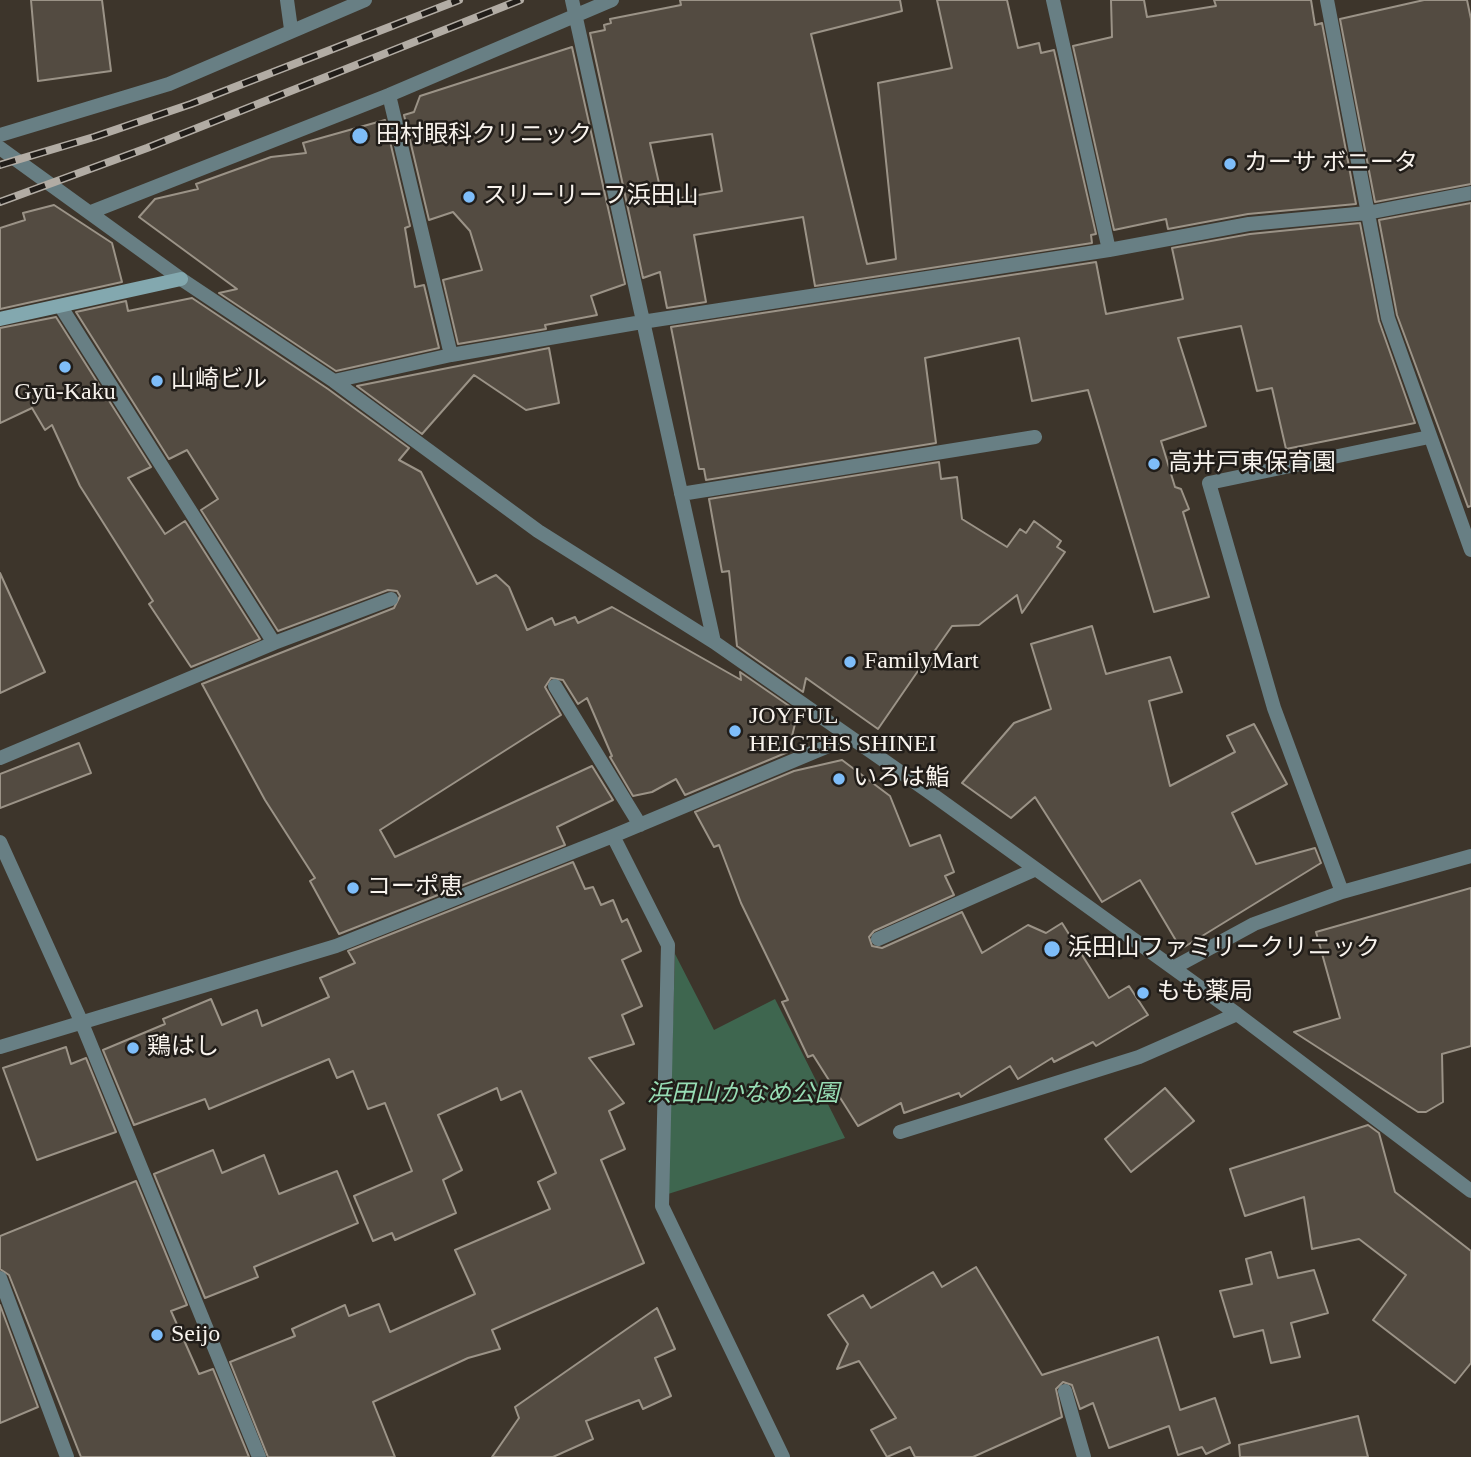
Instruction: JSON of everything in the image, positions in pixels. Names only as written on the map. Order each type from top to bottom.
[{"type":"street","points":[[287,0],[291,30]]},
{"type":"street","points":[[0,135],[169,84],[365,0]]},
{"type":"street","points":[[572,0],[714,642]]},
{"type":"street","points":[[91,212],[389,94],[612,0]]},
{"type":"street","points":[[1053,0],[1109,250]]},
{"type":"street","points":[[1327,0],[1388,318],[1471,550]]},
{"type":"street","points":[[389,94],[452,355]]},
{"type":"street","points":[[0,148],[181,279],[334,381],[538,531],[714,642],[850,737],[1237,1014],[1471,1191]]},
{"type":"street","points":[[334,381],[452,355],[642,322],[1109,250],[1249,224],[1367,213],[1471,193]]},
{"type":"street","points":[[0,319],[181,279]]},
{"type":"street","points":[[61,307],[274,643]]},
{"type":"street","points":[[681,494],[1035,437]]},
{"type":"street","points":[[1342,892],[1274,708],[1209,483],[1429,437]]},
{"type":"street","points":[[0,758],[274,643],[391,599]]},
{"type":"street","points":[[555,686],[640,825]]},
{"type":"street","points":[[0,1046],[336,946],[613,836],[850,737]]},
{"type":"street","points":[[613,836],[668,945],[662,1206],[783,1457]]},
{"type":"street","points":[[0,842],[81,1021],[260,1457]]},
{"type":"street","points":[[1173,968],[1254,924],[1342,892],[1471,856]]},
{"type":"street","points":[[878,939],[1036,869]]},
{"type":"street","points":[[900,1132],[1139,1057],[1237,1014]]},
{"type":"street","points":[[0,1278],[67,1457]]},
{"type":"street","points":[[1065,1391],[1084,1457]]},
{"type":"green space","name":"浜田山かなめ公園","points":[[675,954],[714,1030],[775,999],[845,1138],[668,1194]]},
{"type":"building","points":[[31,0],[102,0],[111,71],[38,81]]},
{"type":"building","points":[[680,0],[900,0],[902,11],[811,34],[867,264],[896,259],[878,83],[952,68],[937,0],[1007,0],[1018,48],[1039,43],[1041,53],[1054,50],[1096,234],[1091,235],[1092,243],[815,286],[803,217],[694,235],[706,302],[667,308],[660,272],[643,278],[590,33],[605,30],[604,25],[611,23],[610,19],[681,5]],"holes":[[[712,134],[722,191],[663,201],[650,143]]]},
{"type":"building","points":[[1111,0],[1144,0],[1147,17],[1216,6],[1214,0],[1311,0],[1315,25],[1322,23],[1356,204],[1248,214],[1168,229],[1166,219],[1114,230],[1073,46],[1112,37]]},
{"type":"building","points":[[1424,0],[1467,0],[1471,19],[1471,184],[1375,202],[1340,19]]},
{"type":"building","points":[[572,47],[625,284],[591,296],[597,315],[545,325],[546,329],[458,344],[443,280],[482,270],[470,231],[453,212],[429,220],[404,115],[414,112],[420,96]]},
{"type":"building","points":[[385,120],[410,226],[405,228],[415,287],[424,285],[439,348],[336,371],[219,293],[237,289],[139,217],[155,199],[198,189],[196,184],[271,157],[306,153],[303,143]]},
{"type":"building","points":[[1471,203],[1471,506],[1468,507],[1397,315],[1379,220]]},
{"type":"building","points":[[54,205],[112,243],[122,282],[0,309],[0,228],[25,220],[23,213]]},
{"type":"building","points":[[1360,223],[1379,321],[1415,423],[1286,449],[1272,388],[1257,391],[1241,326],[1178,338],[1206,426],[1161,441],[1175,487],[1181,489],[1189,509],[1183,512],[1209,597],[1154,612],[1088,390],[1032,401],[1019,338],[925,358],[936,443],[706,480],[704,469],[699,469],[671,327],[1096,262],[1106,314],[1183,299],[1172,248],[1250,234]]},
{"type":"building","points":[[192,298],[328,389],[409,448],[399,460],[421,472],[477,584],[496,575],[509,587],[527,630],[552,618],[555,625],[575,617],[578,623],[612,607],[741,680],[740,672],[798,712],[788,752],[685,795],[676,779],[652,792],[633,796],[610,757],[612,756],[587,698],[578,704],[563,680],[551,678],[545,687],[561,715],[380,830],[395,857],[592,766],[613,800],[557,827],[565,845],[339,934],[310,881],[315,878],[265,800],[202,684],[394,608],[400,596],[397,591],[388,590],[278,631],[201,510],[218,499],[187,450],[169,459],[76,312],[126,301],[128,311]]},
{"type":"building","points":[[56,317],[151,467],[128,478],[165,534],[185,521],[260,639],[191,667],[149,604],[153,601],[80,486],[52,425],[45,430],[32,408],[0,423],[0,328]]},
{"type":"building","points":[[549,348],[559,403],[526,410],[474,375],[422,434],[357,386]]},
{"type":"building","points":[[939,462],[941,479],[957,477],[962,519],[1007,547],[1020,529],[1026,533],[1034,521],[1061,541],[1057,547],[1065,552],[1022,613],[1017,595],[979,625],[952,626],[931,656],[933,666],[920,668],[878,729],[806,678],[803,692],[737,646],[729,571],[722,572],[709,499]]},
{"type":"building","points":[[0,573],[45,672],[0,693]]},
{"type":"building","points":[[1092,626],[1106,674],[1170,657],[1182,692],[1149,701],[1170,786],[1235,752],[1227,736],[1254,724],[1287,784],[1232,813],[1256,864],[1315,848],[1321,863],[1181,949],[1140,880],[1102,902],[1035,797],[1011,818],[962,783],[1014,723],[1051,709],[1031,644]]},
{"type":"building","points":[[79,743],[91,773],[0,808],[0,774]]},
{"type":"building","points":[[842,760],[890,796],[910,846],[940,835],[954,872],[945,876],[954,895],[874,931],[869,937],[872,946],[882,948],[962,912],[982,953],[1028,925],[1046,933],[1062,923],[1109,998],[1129,986],[1148,1015],[1096,1046],[1093,1042],[1054,1062],[1052,1058],[1018,1079],[1010,1066],[961,1097],[959,1093],[904,1113],[901,1103],[858,1126],[813,1055],[808,1057],[782,1002],[788,1000],[741,903],[719,845],[714,847],[695,812],[794,771]]},
{"type":"building","points":[[573,862],[585,889],[593,887],[601,905],[613,900],[622,922],[627,919],[641,951],[622,960],[642,1006],[622,1015],[634,1044],[589,1058],[624,1103],[609,1111],[625,1149],[601,1160],[644,1263],[492,1330],[500,1349],[468,1358],[373,1402],[395,1457],[268,1457],[230,1362],[295,1336],[292,1329],[345,1305],[349,1316],[379,1304],[390,1332],[475,1294],[455,1250],[550,1209],[538,1182],[556,1173],[521,1091],[501,1100],[497,1088],[438,1115],[462,1170],[443,1180],[456,1213],[395,1240],[392,1233],[373,1241],[354,1196],[412,1171],[385,1103],[368,1109],[353,1071],[337,1078],[329,1059],[209,1109],[205,1099],[134,1125],[103,1050],[165,1024],[163,1019],[211,999],[222,1025],[257,1010],[262,1026],[329,997],[320,978],[355,963],[348,951]]},
{"type":"building","points":[[1471,888],[1471,1046],[1442,1054],[1443,1102],[1426,1112],[1418,1112],[1294,1032],[1340,1018],[1316,932]]},
{"type":"building","points":[[66,1047],[71,1064],[86,1058],[116,1132],[37,1160],[3,1068]]},
{"type":"building","points":[[1165,1088],[1194,1121],[1131,1172],[1105,1139]]},
{"type":"building","points":[[1368,1125],[1379,1133],[1395,1192],[1471,1251],[1471,1363],[1455,1383],[1373,1320],[1406,1275],[1359,1239],[1312,1249],[1304,1197],[1245,1216],[1230,1169]]},
{"type":"building","points":[[213,1150],[222,1173],[264,1155],[279,1194],[337,1171],[358,1223],[254,1267],[258,1277],[205,1298],[154,1174]]},
{"type":"building","points":[[136,1181],[187,1305],[171,1311],[199,1374],[213,1369],[249,1457],[81,1457],[9,1275],[0,1269],[0,1236]]},
{"type":"building","points":[[1271,1252],[1278,1278],[1314,1270],[1328,1313],[1291,1323],[1300,1357],[1271,1363],[1263,1330],[1234,1337],[1220,1291],[1252,1284],[1246,1259]]},
{"type":"building","points":[[976,1267],[1042,1375],[1158,1337],[1180,1410],[1215,1398],[1230,1443],[1206,1454],[1202,1447],[1178,1455],[1169,1426],[1109,1448],[1093,1403],[1080,1409],[1072,1385],[1063,1382],[1056,1389],[1062,1417],[973,1457],[915,1457],[910,1447],[887,1457],[871,1430],[896,1418],[859,1361],[837,1369],[848,1344],[828,1315],[863,1295],[871,1308],[933,1272],[942,1287]]},
{"type":"building","points":[[0,1305],[38,1407],[0,1423]]},
{"type":"building","points":[[657,1308],[675,1349],[655,1358],[671,1396],[643,1409],[639,1400],[586,1421],[593,1439],[553,1457],[492,1457],[519,1418],[515,1407]]},
{"type":"building","points":[[1358,1416],[1368,1457],[1240,1457],[1239,1445]]},
{"type":"railway","points":[[0,165],[191,104],[459,0]]},
{"type":"railway","points":[[0,202],[147,148],[520,0]]},
{"type":"place","name":"田村眼科クリニック","points":[[360,136]]},
{"type":"place","name":"カーサ ボニータ","points":[[1230,164]]},
{"type":"place","name":"スリーリーフ浜田山","points":[[469,197]]},
{"type":"place","name":"Gyū-Kaku","points":[[65,367]]},
{"type":"place","name":"山崎ビル","points":[[157,381]]},
{"type":"place","name":"高井戸東保育園","points":[[1154,464]]},
{"type":"place","name":"FamilyMart","points":[[850,662]]},
{"type":"place","name":"JOYFUL HEIGTHS SHINEI","points":[[735,731]]},
{"type":"place","name":"いろは鮨","points":[[839,779]]},
{"type":"place","name":"コーポ恵","points":[[353,888]]},
{"type":"place","name":"浜田山ファミリークリニック","points":[[1052,949]]},
{"type":"place","name":"もも薬局","points":[[1143,993]]},
{"type":"place","name":"鶏はし","points":[[133,1048]]},
{"type":"place","name":"Seijo","points":[[157,1335]]}]
